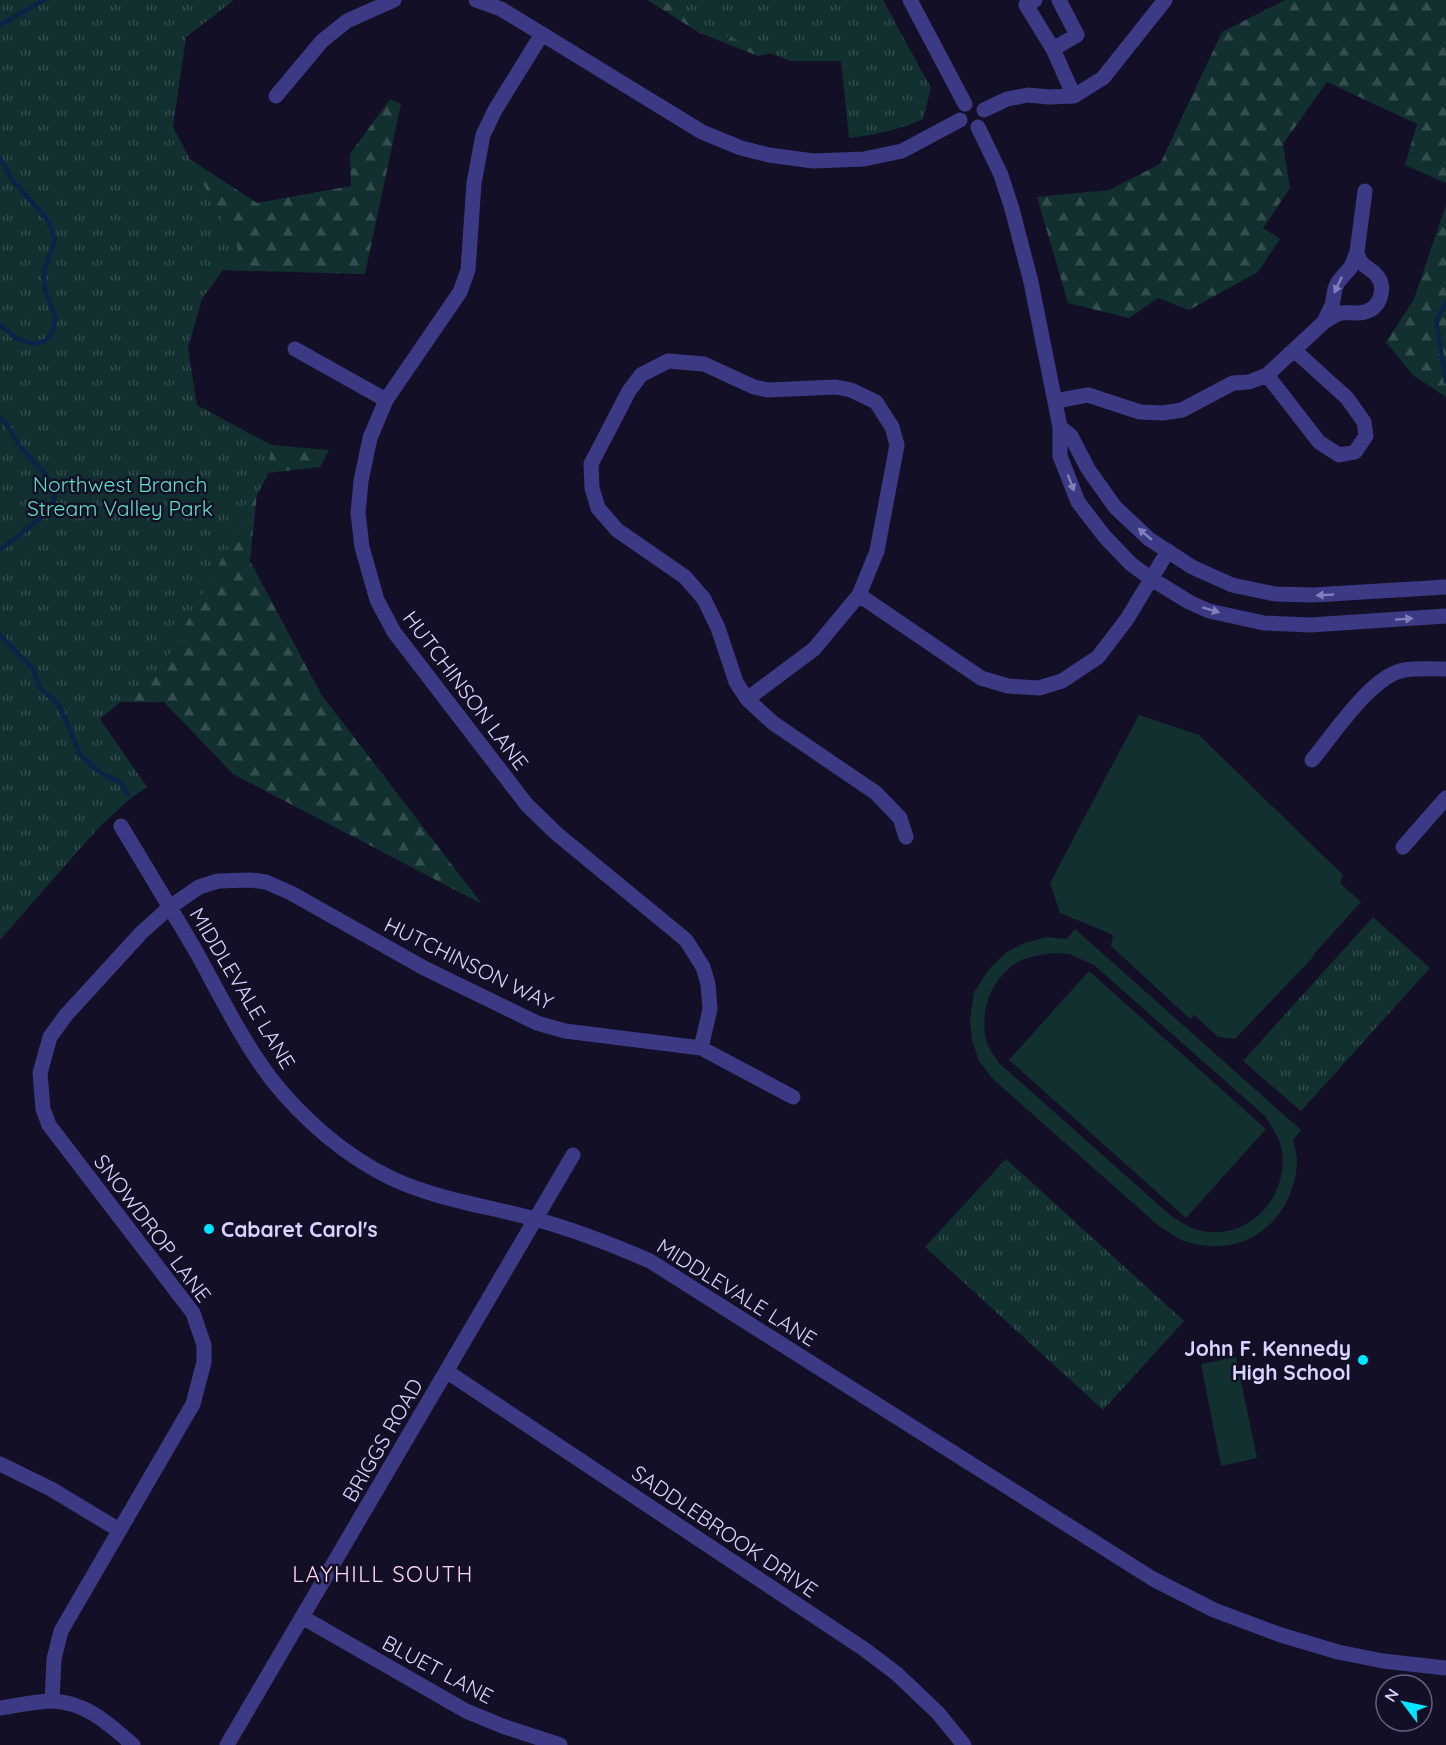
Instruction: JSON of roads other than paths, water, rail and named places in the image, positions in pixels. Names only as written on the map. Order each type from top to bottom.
[{"type":"street","points":[[276,96],[322,41],[347,21],[394,0]]},
{"type":"street","points":[[476,0],[501,9],[702,132],[741,148],[769,155],[813,161],[864,159],[902,151],[960,120]]},
{"type":"street","points":[[910,0],[965,104]]},
{"type":"street","points":[[1035,0],[1026,4],[1053,49],[1074,96]]},
{"type":"street","points":[[1053,49],[1077,35],[1059,0]]},
{"type":"street","points":[[984,110],[1007,99],[1028,95],[1074,96],[1103,78],[1165,0]]},
{"type":"street","name":"HUTCHINSON LANE","points":[[542,34],[495,110],[483,135],[474,183],[468,270],[460,292],[386,400],[370,438],[361,481],[358,513],[362,547],[377,600],[393,632],[526,805],[557,834],[686,940],[703,967],[708,984],[710,1009],[701,1048]]},
{"type":"street","points":[[965,104],[978,104],[984,110],[983,121],[978,127],[969,128],[960,120],[960,110],[965,104]]},
{"type":"street","points":[[978,127],[1001,175],[1031,282],[1060,426],[1060,456],[1078,502],[1105,537],[1131,564],[1150,578],[1188,602],[1209,611],[1264,623],[1310,625],[1446,616]]},
{"type":"street","points":[[1324,322],[1332,305],[1338,282],[1351,267],[1357,252],[1365,191]]},
{"type":"street","points":[[1055,401],[1088,394],[1140,412],[1162,413],[1182,410],[1233,383],[1249,382],[1267,375],[1324,322],[1340,313],[1365,312],[1378,303],[1382,294],[1382,284],[1377,275],[1359,261],[1357,252]]},
{"type":"street","points":[[295,349],[386,400]]},
{"type":"street","points":[[1267,375],[1319,442],[1340,455],[1355,452],[1366,436],[1364,422],[1347,398],[1294,350]]},
{"type":"street","points":[[747,699],[814,649],[859,595],[877,551],[897,446],[892,427],[876,402],[851,390],[836,387],[768,390],[754,387],[704,364],[668,361],[641,375],[629,391],[591,464],[592,489],[598,508],[616,530],[685,577],[704,599],[718,628],[736,682],[747,699],[773,723],[876,793],[900,818],[906,837]]},
{"type":"street","points":[[1060,426],[1071,436],[1088,469],[1115,507],[1149,539],[1192,567],[1232,585],[1275,594],[1313,595],[1446,587]]},
{"type":"street","points":[[859,595],[981,678],[1008,686],[1039,688],[1062,681],[1098,657],[1127,619],[1167,551]]},
{"type":"street","points":[[1312,760],[1356,705],[1378,682],[1402,670],[1446,669]]},
{"type":"street","points":[[1403,847],[1446,798]]},
{"type":"street","name":"MIDDLEVALE LANE","points":[[121,826],[247,1043],[272,1080],[312,1123],[355,1157],[391,1178],[431,1193],[535,1219],[598,1238],[650,1261],[1153,1579],[1214,1610],[1281,1635],[1338,1652],[1383,1661],[1446,1668]]},
{"type":"street","name":"HUTCHINSON WAY","points":[[170,907],[199,886],[218,881],[266,882],[291,893],[424,968],[537,1023],[565,1030],[701,1048],[793,1098]]},
{"type":"street","name":"SNOWDROP LANE","points":[[52,1701],[54,1659],[61,1632],[193,1404],[204,1362],[204,1345],[193,1313],[50,1125],[43,1108],[40,1073],[50,1037],[66,1015],[142,932],[170,907]]},
{"type":"street","name":"BRIGGS ROAD","points":[[226,1745],[573,1155]]},
{"type":"street","name":"SADDLEBROOK DRIVE","points":[[446,1371],[864,1649],[897,1674],[938,1713],[964,1745]]},
{"type":"street","points":[[0,1464],[51,1489],[119,1530]]},
{"type":"street","name":"BLUET LANE","points":[[302,1617],[466,1711],[560,1745]]},
{"type":"street","points":[[0,1708],[52,1701],[78,1706],[103,1718],[133,1745]]},
{"type":"waterway","points":[[0,25],[44,0]]},
{"type":"waterway","points":[[0,158],[13,181],[48,220],[55,241],[44,271],[45,290],[56,318],[52,333],[45,341],[33,344],[16,338],[0,325]]},
{"type":"waterway","points":[[1446,303],[1436,320],[1446,382]]},
{"type":"waterway","points":[[0,418],[55,489],[54,500],[47,513],[0,550]]},
{"type":"waterway","points":[[0,635],[33,669],[40,688],[59,705],[81,756],[101,773],[120,782],[128,795]]},
{"type":"place","name":"Cabaret Carol's","points":[[209,1229]]},
{"type":"place","name":"John F. Kennedy High School","points":[[1363,1360]]},
{"type":"district","name":"LAYHILL SOUTH","points":[[383,1574]]},
{"type":"park label","name":"Northwest Branch Stream Valley Park","points":[[120,496]]}]
